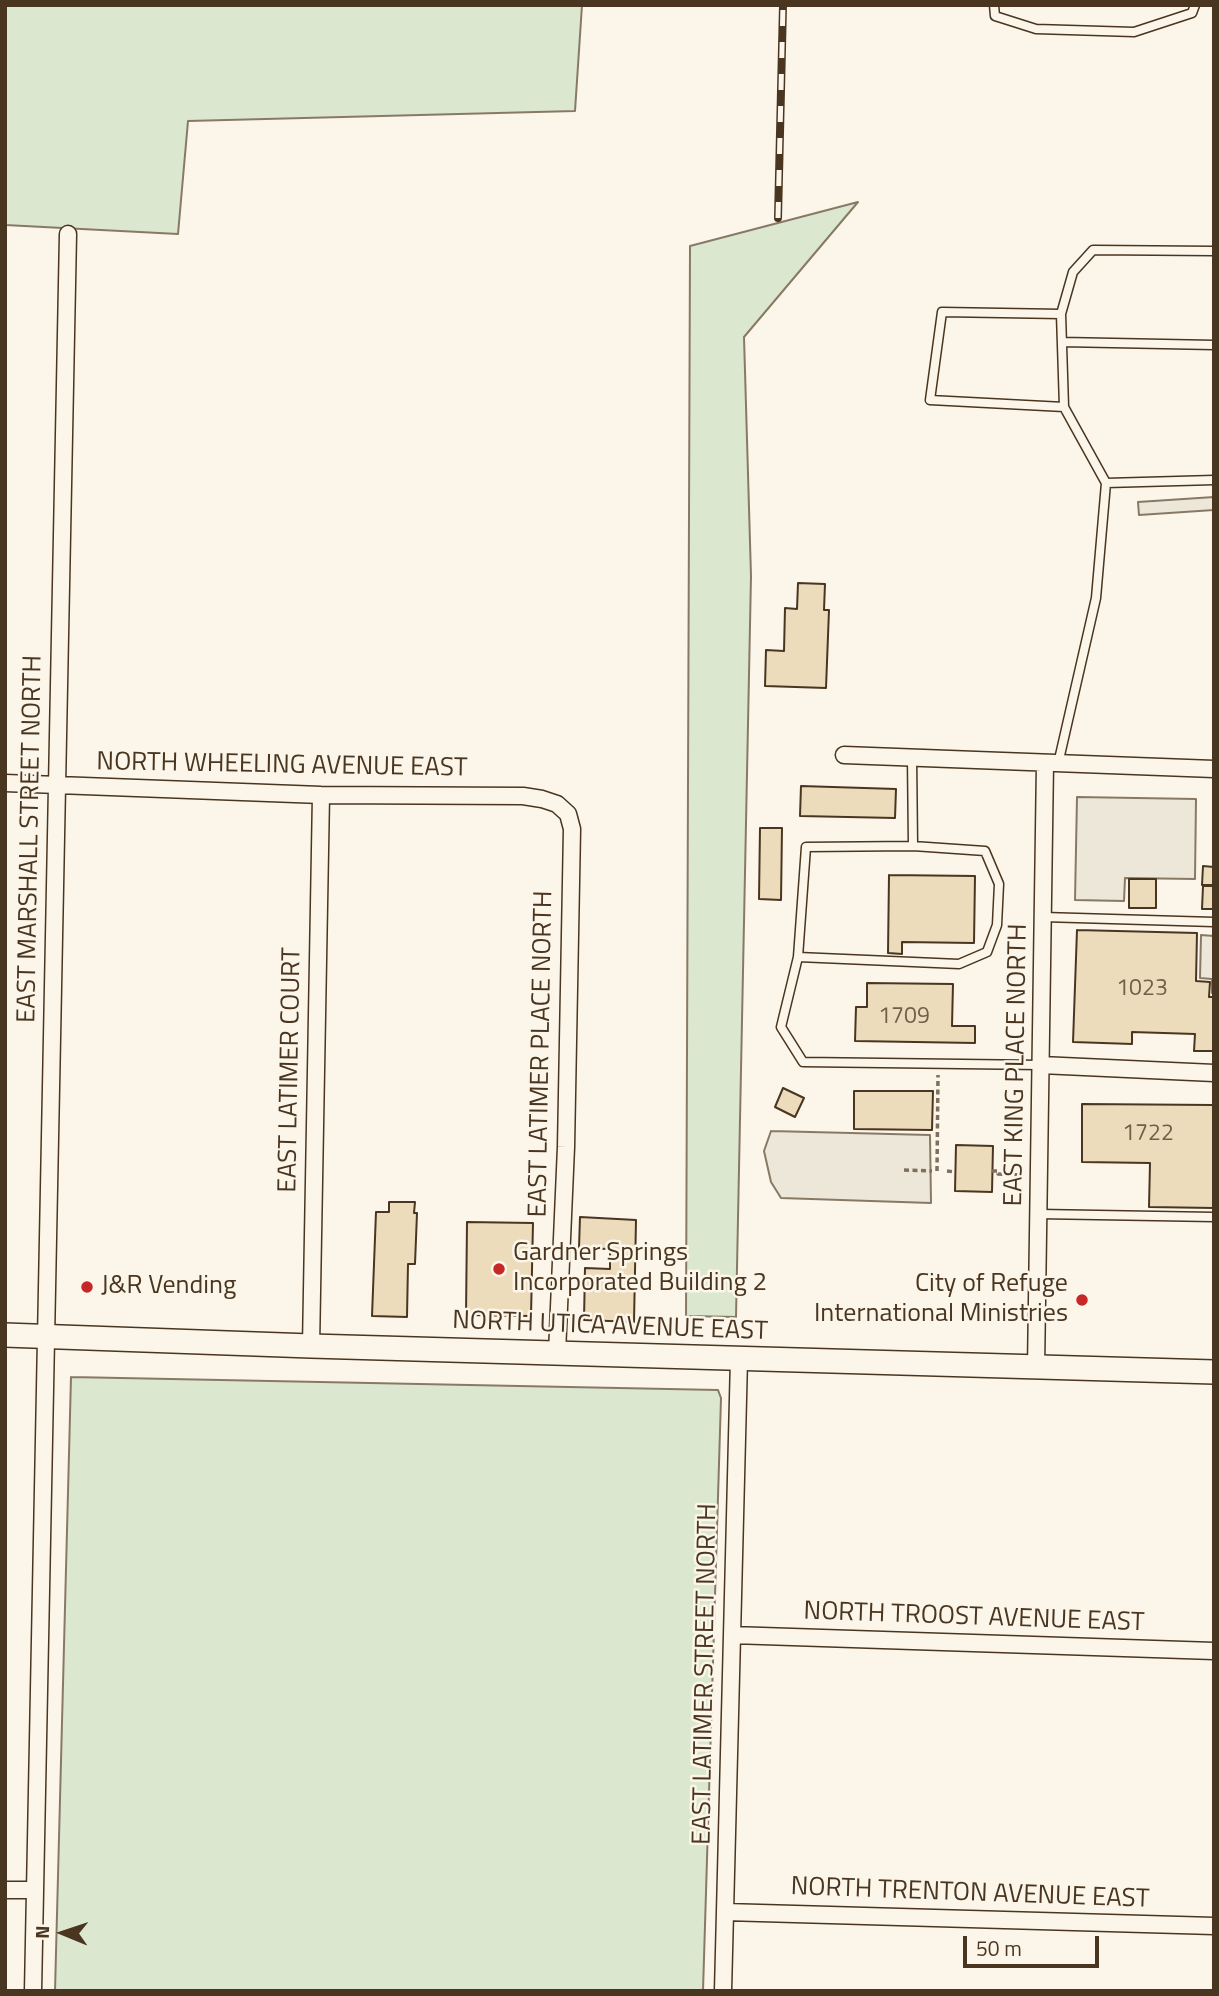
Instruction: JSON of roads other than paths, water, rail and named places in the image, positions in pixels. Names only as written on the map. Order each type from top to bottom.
[{"type":"main road","name":"NORTH UTICA AVENUE EAST","points":[[5,1335],[1214,1372]]},
{"type":"street","name":"EAST MARSHALL STREET NORTH","points":[[33,1991],[68,234]]},
{"type":"street","points":[[844,755],[1214,769]]},
{"type":"street","name":"EAST KING PLACE NORTH","points":[[1036,1368],[1043,917],[1052,764]]},
{"type":"street","name":"NORTH WHEELING AVENUE EAST","points":[[5,783],[321,795],[523,796],[557,804]]},
{"type":"street","name":"EAST LATIMER COURT","points":[[311,1346],[321,795]]},
{"type":"street","name":"EAST LATIMER PLACE NORTH","points":[[557,804],[568,814],[572,829],[566,1147],[557,1353]]},
{"type":"street","points":[[1041,1065],[1214,1073]]},
{"type":"street","name":"EAST LATIMER STREET NORTH","points":[[723,1991],[739,1359]]},
{"type":"street","name":"NORTH TROOST AVENUE EAST","points":[[732,1635],[1214,1651]]},
{"type":"street","points":[[5,1889],[34,1890]]},
{"type":"street","name":"NORTH TRENTON AVENUE EAST","points":[[725,1912],[1214,1926]]},
{"type":"lane","points":[[994,5],[995,16],[1036,29],[1135,32],[1192,13],[1195,5]]},
{"type":"lane","points":[[1052,764],[1096,598],[1106,483],[1064,407],[1061,314],[1073,272],[1093,250],[1214,251]]},
{"type":"lane","points":[[1061,314],[942,312],[930,400],[1064,407]]},
{"type":"lane","points":[[1062,342],[1214,345]]},
{"type":"lane","points":[[1106,483],[1214,480]]},
{"type":"lane","points":[[912,757],[913,846]]},
{"type":"lane","points":[[797,957],[959,964],[987,952],[997,925],[999,884],[985,851],[913,846],[806,847],[797,957],[781,1027],[803,1062],[1041,1065]]},
{"type":"lane","points":[[1043,917],[1214,922]]},
{"type":"lane","points":[[1039,1214],[1214,1217]]},
{"type":"railway","points":[[778,218],[783,5]]},
{"type":"place","name":"Gardner Springs Incorporated Building 2","points":[[499,1269]]},
{"type":"place","name":"J&R Vending","points":[[87,1287]]},
{"type":"place","name":"City of Refuge International Ministries","points":[[1082,1300]]}]
